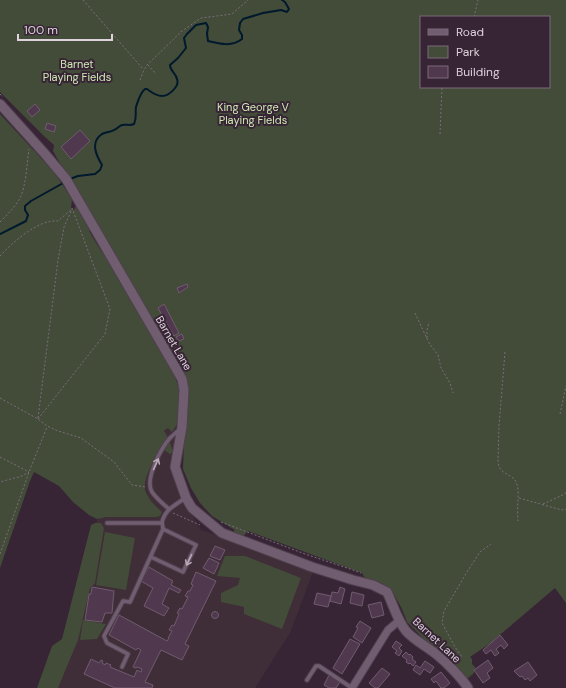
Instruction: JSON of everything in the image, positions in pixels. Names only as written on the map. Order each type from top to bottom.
[{"type":"street","name":"Barnet Lane","points":[[0,104],[68,182],[182,379],[184,390],[182,427],[174,467],[186,498],[192,508],[222,533],[312,567],[373,585],[387,592],[405,630],[436,654],[468,688]]},
{"type":"street","points":[[352,688],[388,630],[400,620]]},
{"type":"lane","points":[[169,510],[152,492],[149,486],[154,465],[164,446],[182,427]]},
{"type":"lane","points":[[122,667],[128,654],[107,643],[104,636],[122,601],[130,602],[163,529],[163,518],[169,510],[186,498]]},
{"type":"lane","points":[[107,523],[162,523]]},
{"type":"lane","points":[[151,557],[183,572],[196,545],[163,529]]},
{"type":"lane","points":[[307,680],[316,666],[319,666],[352,688]]},
{"type":"path","points":[[83,0],[144,70]]},
{"type":"path","points":[[140,80],[147,64],[182,31],[201,18],[232,14],[248,0]]},
{"type":"path","points":[[474,16],[478,0]]},
{"type":"path","points":[[147,64],[156,74]]},
{"type":"path","points":[[440,134],[442,88]]},
{"type":"path","points":[[0,222],[13,209],[21,196],[26,178],[29,146]]},
{"type":"path","points":[[0,256],[29,230],[53,220],[58,221],[72,208]]},
{"type":"path","points":[[38,419],[58,260],[64,227],[72,208]]},
{"type":"path","points":[[38,419],[104,334],[110,310],[72,208]]},
{"type":"path","points":[[415,313],[427,339],[438,355],[441,368],[450,383],[453,393]]},
{"type":"path","points":[[427,339],[429,322]]},
{"type":"path","points":[[505,352],[499,426],[498,467],[517,483],[519,498],[518,521]]},
{"type":"path","points":[[560,414],[566,386]]},
{"type":"path","points":[[0,398],[38,419],[47,426],[81,438],[114,462],[132,485],[147,487],[147,489]]},
{"type":"path","points":[[0,554],[47,426]]},
{"type":"path","points":[[0,457],[29,472]]},
{"type":"path","points":[[0,482],[22,476],[29,472]]},
{"type":"path","points":[[542,505],[565,494],[566,492]]},
{"type":"path","points":[[519,498],[558,509],[566,509]]},
{"type":"path","points":[[169,510],[204,527]]},
{"type":"path","points":[[451,669],[462,657],[442,623],[444,612],[480,552],[491,544]]},
{"type":"shaded area","points":[[177,419],[173,465],[182,499],[201,530],[313,572],[290,633],[255,688],[52,688],[106,491]]},
{"type":"green space","points":[[0,0],[566,0],[566,603],[555,588],[489,644],[470,657],[472,659],[472,664],[475,667],[474,673],[467,679],[457,671],[458,668],[455,665],[444,659],[407,622],[391,589],[381,583],[366,580],[362,573],[248,531],[238,542],[227,537],[235,530],[212,516],[200,503],[191,488],[183,469],[186,387],[53,151],[54,145],[0,92]]},
{"type":"green space","points":[[0,114],[54,172],[72,199],[71,208],[74,210],[75,207],[78,207],[94,240],[113,265],[112,268],[163,351],[176,379],[180,393],[180,420],[172,432],[168,428],[164,431],[168,437],[173,452],[170,454],[161,448],[150,468],[146,480],[145,491],[151,501],[162,512],[160,516],[106,517],[97,519],[89,515],[73,502],[59,486],[34,472],[0,568]]},
{"type":"green space","points":[[101,523],[104,528],[95,583],[90,588],[78,640],[58,688],[37,688],[52,646],[62,639],[91,525]]},
{"type":"green space","points":[[105,532],[135,538],[126,590],[96,585]]},
{"type":"green space","points":[[225,556],[245,556],[301,578],[282,629],[244,614],[244,607],[221,602],[221,593],[238,585],[240,578],[217,576]]},
{"type":"green space","points":[[83,620],[106,624],[97,639],[80,640]]},
{"type":"building","points":[[35,104],[40,110],[32,117],[27,111]]},
{"type":"building","points":[[47,123],[56,126],[54,132],[45,129]]},
{"type":"building","points":[[80,130],[90,141],[71,159],[61,147]]},
{"type":"building","points":[[187,284],[188,287],[179,293],[177,288]]},
{"type":"building","points":[[164,304],[179,333],[174,336],[158,308]]},
{"type":"building","points":[[182,334],[184,339],[179,341],[176,337]]},
{"type":"building","points":[[215,546],[225,550],[220,560],[210,556]]},
{"type":"building","points":[[209,558],[219,563],[214,574],[203,568]]},
{"type":"building","points":[[149,567],[173,581],[171,585],[181,590],[179,593],[169,588],[162,604],[169,608],[164,616],[144,606],[153,588],[141,581]]},
{"type":"building","points":[[196,572],[216,581],[185,644],[189,646],[182,660],[161,650],[145,682],[153,685],[152,688],[115,688],[84,674],[91,659],[99,663],[101,660],[105,665],[106,663],[111,665],[110,667],[134,677],[137,670],[141,672],[142,669],[133,667],[141,650],[138,648],[136,650],[109,635],[119,615],[167,641],[172,631],[169,630],[172,625],[174,626],[179,614],[177,613],[180,608],[182,609],[188,597],[185,596],[193,585],[191,584]]},
{"type":"building","points":[[92,587],[114,591],[112,613],[105,613],[102,622],[85,620],[89,594],[91,594]]},
{"type":"building","points":[[340,587],[345,589],[341,604],[330,601],[332,592],[338,593]]},
{"type":"building","points":[[352,592],[364,595],[362,606],[350,603]]},
{"type":"building","points":[[317,593],[331,596],[328,607],[314,604]]},
{"type":"building","points":[[381,602],[384,615],[372,618],[368,605]]},
{"type":"building","points":[[215,611],[218,612],[218,618],[215,619],[212,618],[211,615],[212,612]]},
{"type":"building","points":[[360,621],[371,628],[362,643],[353,637],[358,628],[356,627]]},
{"type":"building","points":[[500,635],[508,645],[504,649],[501,645],[496,649],[499,653],[495,656],[491,650],[486,654],[483,650]]},
{"type":"building","points":[[350,639],[360,644],[342,674],[333,668]]},
{"type":"building","points":[[396,641],[402,645],[399,648],[402,651],[399,656],[395,653],[397,651],[392,647]]},
{"type":"building","points":[[406,652],[413,657],[412,659],[416,662],[413,666],[406,662],[407,660],[402,656]]},
{"type":"building","points":[[488,660],[493,668],[487,673],[490,678],[483,683],[474,670]]},
{"type":"building","points":[[425,661],[434,667],[430,673],[424,669],[420,675],[413,670],[416,665],[420,668]]},
{"type":"building","points":[[528,662],[537,675],[530,681],[528,678],[525,680],[522,676],[520,677],[514,671]]},
{"type":"building","points":[[382,668],[390,674],[378,688],[375,688],[369,683]]},
{"type":"building","points":[[441,672],[450,683],[444,688],[441,688],[436,681],[434,683],[431,679]]},
{"type":"building","points":[[329,675],[340,682],[336,688],[329,688],[324,685]]},
{"type":"waterway","points":[[70,179],[78,176],[95,174],[100,170],[102,165],[95,149],[98,137],[102,134],[113,131],[121,125],[134,124],[136,118],[136,107],[140,95],[145,89],[160,96],[165,96],[173,90],[178,82],[170,65],[186,48],[184,38],[196,25],[206,23],[208,27],[208,41],[221,44],[238,42],[242,39],[242,35],[239,30],[240,23],[243,19],[263,13],[281,10],[287,12],[289,9],[282,0]]},
{"type":"waterway","points":[[0,234],[26,221],[28,215],[25,210],[25,206],[31,201],[65,182]]},
{"type":"park label","name":"Barnet Playing Fields","points":[[77,70]]},
{"type":"park label","name":"King George V Playing Fields","points":[[253,113]]}]
